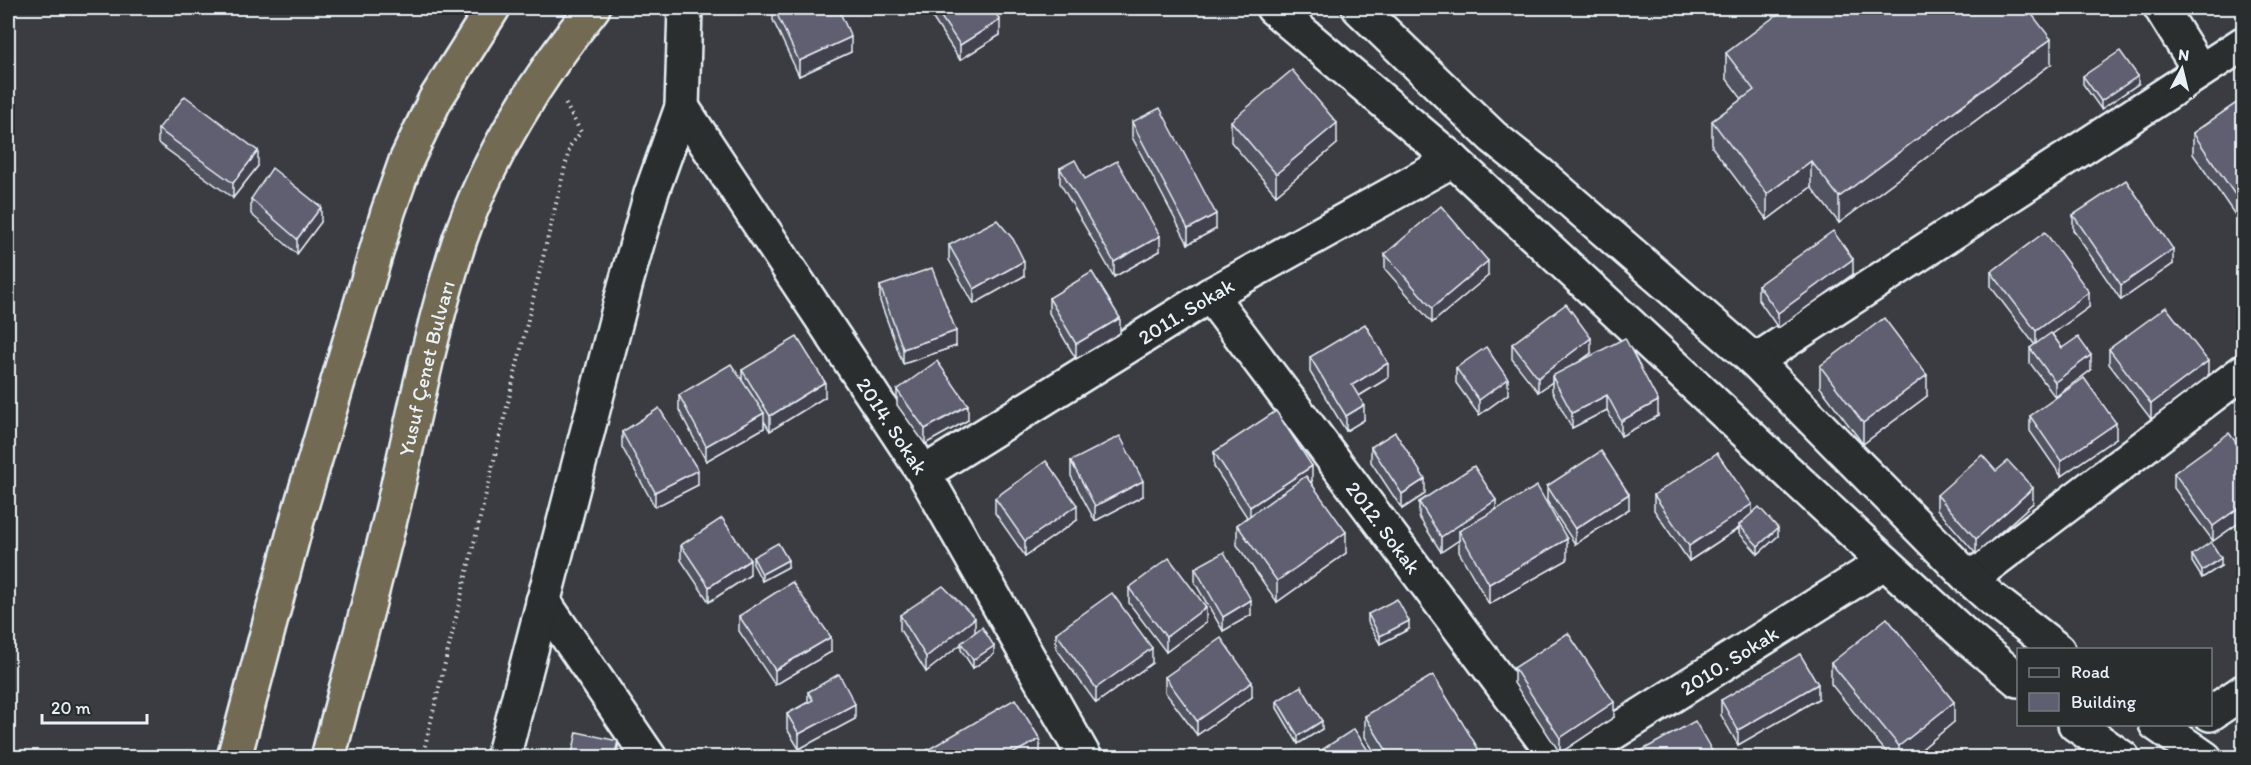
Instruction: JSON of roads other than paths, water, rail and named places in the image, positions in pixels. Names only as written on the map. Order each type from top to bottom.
[{"type":"highway","points":[[234,758],[298,517],[388,212],[406,161],[435,100],[494,8]]},
{"type":"highway","name":"Yusuf Çenet Bulvarı","points":[[328,758],[383,548],[438,313],[461,237],[487,173],[547,70],[593,8]]},
{"type":"street","points":[[503,758],[625,286],[651,194],[682,107],[685,8]]},
{"type":"street","points":[[1273,8],[1453,160],[1885,562],[1968,638],[2017,678]]},
{"type":"street","points":[[1359,8],[1493,137],[1550,183],[1755,361],[1970,579],[2055,648]]},
{"type":"street","points":[[2161,8],[2200,71]]},
{"type":"street","points":[[1755,361],[2244,43]]},
{"type":"street","name":"2014. Sokak","points":[[682,107],[924,473],[1085,758]]},
{"type":"street","name":"2011. Sokak","points":[[924,473],[1210,296],[1453,160]]},
{"type":"street","name":"2012. Sokak","points":[[1210,296],[1557,758]]},
{"type":"street","points":[[1970,579],[2244,371]]},
{"type":"street","name":"2010. Sokak","points":[[1573,758],[1885,562]]},
{"type":"street","points":[[543,601],[650,758]]},
{"type":"street","points":[[2212,713],[2244,691]]},
{"type":"street","points":[[2175,729],[2205,758]]}]
